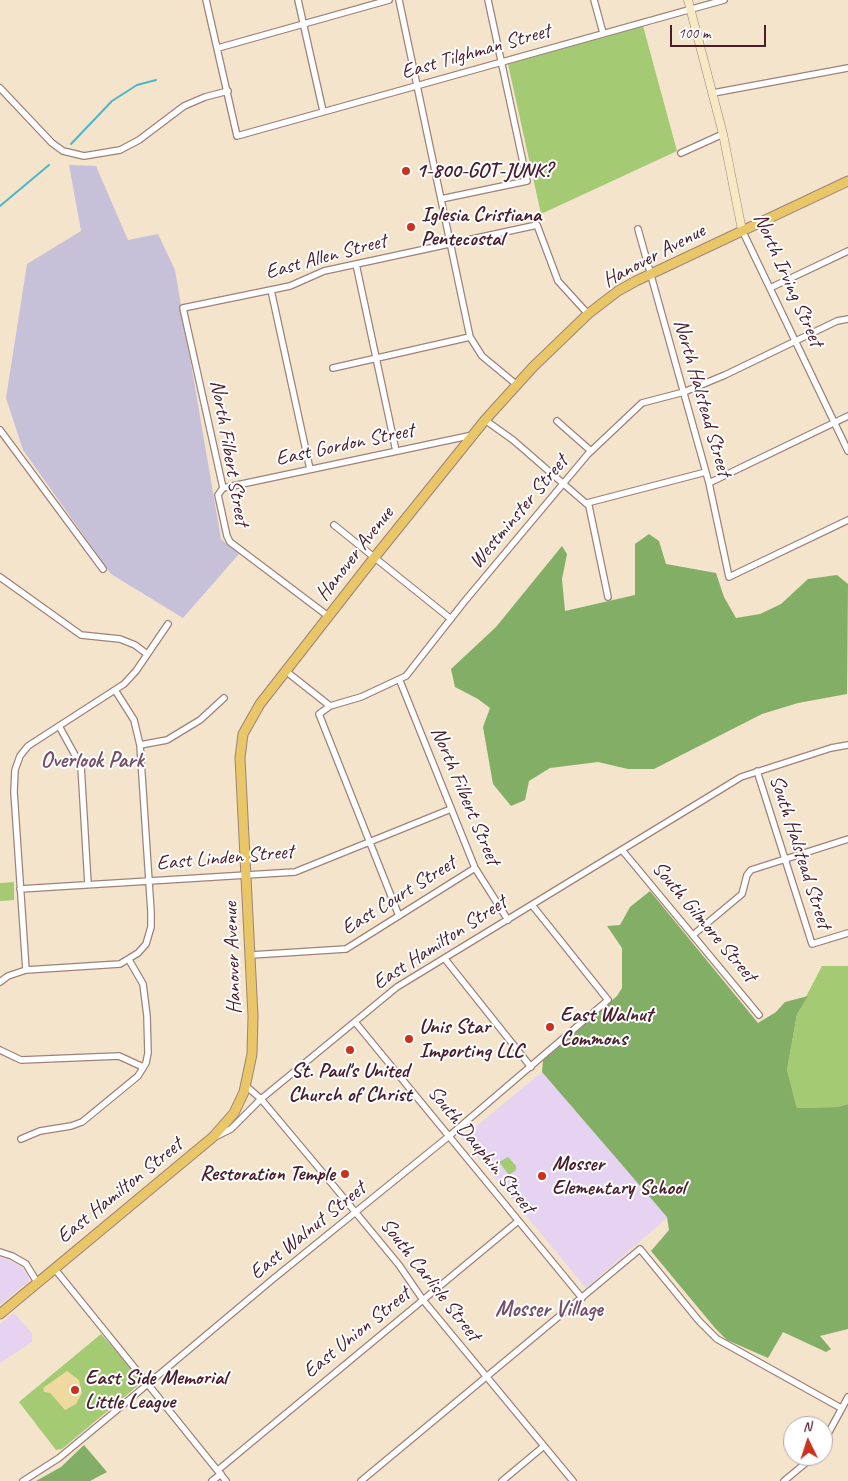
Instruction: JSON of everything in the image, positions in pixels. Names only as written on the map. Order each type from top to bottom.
[{"type":"main road","name":"North Irving Street","points":[[688,0],[723,134],[742,230]]},
{"type":"main road","name":"Hanover Avenue","points":[[212,1138],[234,1113],[246,1086],[253,1044],[251,955],[241,747],[243,734],[255,712],[328,616],[485,420],[588,314],[618,291],[742,230],[848,181]]},
{"type":"main road","name":"East Hamilton Street","points":[[0,1314],[212,1138]]},
{"type":"street","points":[[0,88],[48,140],[63,151],[75,155],[105,154],[130,146],[194,101],[228,91],[206,0]]},
{"type":"street","points":[[298,0],[305,24],[323,111]]},
{"type":"street","points":[[218,48],[389,0]]},
{"type":"street","points":[[399,0],[470,337],[482,356],[516,386]]},
{"type":"street","points":[[441,199],[527,181],[488,0]]},
{"type":"street","points":[[594,0],[603,33]]},
{"type":"street","name":"East Tilghman Street","points":[[228,91],[237,136],[724,0]]},
{"type":"street","points":[[713,93],[848,68]]},
{"type":"street","points":[[681,153],[723,134]]},
{"type":"street","name":"East Allen Street","points":[[183,308],[271,290],[297,283],[324,271],[537,225],[554,274],[588,314]]},
{"type":"street","name":"North Halstead Street","points":[[638,229],[709,483],[729,577],[848,520]]},
{"type":"street","name":"North Irving Street","points":[[742,230],[848,451]]},
{"type":"street","points":[[770,288],[848,251]]},
{"type":"street","points":[[356,264],[396,451]]},
{"type":"street","points":[[271,290],[310,469]]},
{"type":"street","name":"North Filbert Street","points":[[183,308],[223,488],[218,495],[229,541],[328,616]]},
{"type":"street","points":[[684,392],[725,375],[837,321],[848,319]]},
{"type":"street","points":[[333,368],[470,337]]},
{"type":"street","name":"Westminster Street","points":[[400,681],[591,451],[642,403],[684,392]]},
{"type":"street","points":[[709,483],[848,416]]},
{"type":"street","points":[[485,420],[587,504],[592,512],[608,597]]},
{"type":"street","points":[[557,421],[591,451]]},
{"type":"street","points":[[0,431],[103,569]]},
{"type":"street","name":"East Gordon Street","points":[[223,488],[474,434]]},
{"type":"street","points":[[587,504],[706,472]]},
{"type":"street","points":[[334,525],[451,619]]},
{"type":"street","points":[[0,576],[81,635],[120,639],[135,645],[147,654]]},
{"type":"street","points":[[26,970],[14,792],[15,770],[20,756],[28,746],[115,690],[136,671],[168,624]]},
{"type":"street","points":[[287,672],[330,706]]},
{"type":"street","points":[[399,916],[319,714],[330,706],[400,681]]},
{"type":"street","name":"North Filbert Street","points":[[400,681],[475,868],[508,920]]},
{"type":"street","points":[[0,982],[8,976],[26,970],[110,966],[129,960],[146,944],[151,927],[140,745],[134,720],[115,690]]},
{"type":"street","points":[[140,745],[168,740],[200,720],[224,698]]},
{"type":"street","points":[[59,726],[81,766],[88,884]]},
{"type":"street","name":"East Hamilton Street","points":[[212,1138],[231,1129],[261,1099],[397,987],[741,777],[831,748],[848,745]]},
{"type":"street","name":"South Halstead Street","points":[[757,771],[812,944],[848,933]]},
{"type":"street","name":"East Linden Street","points":[[20,889],[295,872],[451,809]]},
{"type":"street","points":[[693,935],[742,894],[749,872],[785,858],[848,839]]},
{"type":"street","name":"South Gilmore Street","points":[[622,850],[760,1015]]},
{"type":"street","name":"East Court Street","points":[[251,955],[346,949],[475,868]]},
{"type":"street","name":"East Walnut Street","points":[[23,1481],[59,1458],[273,1279],[356,1213],[608,1000],[532,905]]},
{"type":"street","points":[[445,959],[532,1066]]},
{"type":"street","points":[[21,1140],[40,1131],[71,1126],[82,1122],[138,1076],[148,1052],[148,1039],[143,984],[129,960]]},
{"type":"street","name":"South Dauphin Street","points":[[355,1022],[517,1222],[582,1298]]},
{"type":"street","points":[[0,1050],[21,1060],[119,1056],[143,1067]]},
{"type":"street","name":"South Carlisle Street","points":[[246,1086],[261,1099],[356,1213],[399,1265],[423,1300],[573,1481]]},
{"type":"street","name":"East Union Street","points":[[212,1481],[219,1472],[517,1222]]},
{"type":"street","points":[[361,1481],[640,1249],[699,1321],[717,1339],[841,1408]]},
{"type":"street","points":[[0,1252],[26,1264],[37,1282]]},
{"type":"street","points":[[54,1268],[226,1481]]},
{"type":"street","points":[[833,1424],[848,1397]]},
{"type":"street","points":[[502,1481],[544,1446]]},
{"type":"street","points":[[784,1481],[802,1466]]},
{"type":"shaded area","points":[[69,165],[96,166],[128,240],[158,234],[175,270],[221,539],[239,554],[183,618],[111,574],[23,450],[6,398],[27,264],[81,231]]},
{"type":"shaded area","points":[[542,1072],[668,1217],[586,1288],[462,1138]]},
{"type":"shaded area","points":[[0,1256],[20,1266],[28,1275],[29,1281],[0,1305]]},
{"type":"shaded area","points":[[14,1313],[32,1333],[32,1342],[0,1363],[0,1324]]},
{"type":"green space","points":[[643,26],[677,151],[541,214],[508,64]]},
{"type":"green space","points":[[649,534],[659,541],[666,564],[716,573],[724,597],[736,618],[760,614],[781,604],[808,579],[837,575],[848,584],[847,694],[798,703],[762,714],[654,769],[628,769],[598,762],[550,768],[529,781],[525,800],[511,806],[493,784],[483,727],[490,708],[478,699],[455,687],[451,669],[496,627],[562,546],[567,554],[562,579],[565,611],[635,595],[635,544]]},
{"type":"green space","points":[[14,882],[14,900],[0,901],[0,883]]},
{"type":"green space","points":[[650,891],[758,1023],[776,1012],[785,1002],[808,996],[797,1014],[787,1070],[797,1108],[837,1107],[848,1104],[848,1329],[820,1336],[831,1349],[826,1352],[783,1332],[768,1358],[727,1340],[651,1251],[669,1230],[667,1217],[542,1072],[543,1060],[617,996],[622,988],[622,948],[607,926],[620,925],[630,907]]},
{"type":"green space","points":[[822,966],[848,966],[848,1104],[837,1107],[797,1108],[787,1070],[797,1014]]},
{"type":"green space","points":[[508,1157],[516,1166],[516,1170],[509,1175],[499,1162]]},
{"type":"green space","points":[[101,1334],[141,1379],[141,1383],[62,1449],[56,1450],[19,1402]]},
{"type":"green space","points":[[84,1445],[107,1472],[90,1481],[36,1481],[61,1467]]},
{"type":"sand","points":[[67,1371],[79,1380],[82,1393],[76,1404],[65,1410],[50,1393],[44,1392],[43,1388]]},
{"type":"waterway","points":[[71,144],[112,101],[137,85],[156,80]]},
{"type":"waterway","points":[[0,206],[49,165]]},
{"type":"place","name":"1-800-GOT-JUNK?","points":[[406,171]]},
{"type":"place","name":"Iglesia Cristiana Pentecostal","points":[[411,227]]},
{"type":"place","name":"East Walnut Commons","points":[[550,1027]]},
{"type":"place","name":"Unis Star Importing LLC","points":[[409,1039]]},
{"type":"place","name":"St. Paul's United Church of Christ","points":[[350,1050]]},
{"type":"place","name":"Restoration Temple","points":[[345,1174]]},
{"type":"place","name":"Mosser Elementary School","points":[[542,1176]]},
{"type":"place","name":"East Side Memorial Little League","points":[[75,1390]]},
{"type":"district","name":"Overlook Park","points":[[92,761]]},
{"type":"district","name":"Mosser Village","points":[[549,1310]]}]
